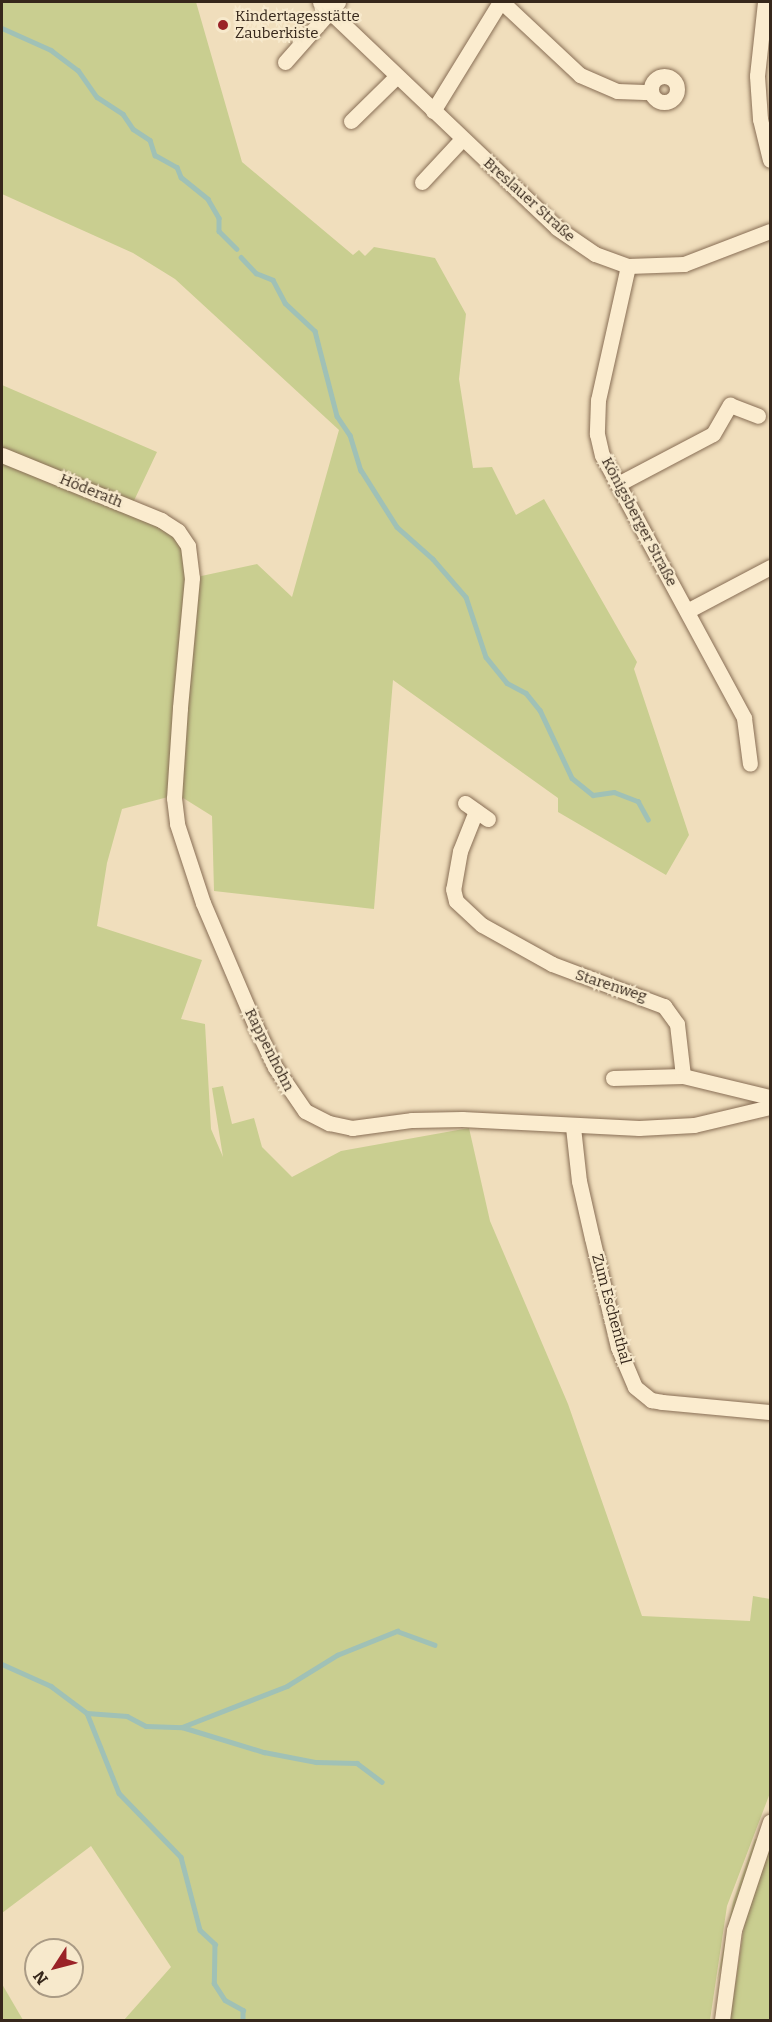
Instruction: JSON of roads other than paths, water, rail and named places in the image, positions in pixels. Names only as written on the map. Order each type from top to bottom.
[{"type":"street","name":"Breslauer Straße","points":[[320,2],[334,8],[396,78],[557,228],[595,254],[628,266],[657,267],[706,259],[771,231]]},
{"type":"street","points":[[433,111],[501,2],[580,75],[616,90],[651,92]]},
{"type":"street","points":[[765,2],[757,76],[760,119],[771,160]]},
{"type":"street","points":[[285,62],[334,8]]},
{"type":"street","points":[[351,122],[396,78]]},
{"type":"street","points":[[422,182],[462,139]]},
{"type":"street","name":"Königsberger Straße","points":[[628,266],[596,421],[602,455],[744,718],[750,764]]},
{"type":"street","points":[[618,484],[713,434],[730,405],[758,416]]},
{"type":"street","name":"Höderath","points":[[2,456],[161,520],[178,531]]},
{"type":"street","name":"Rappenhohn","points":[[178,531],[192,560],[176,775],[177,824],[202,903],[270,1056],[293,1098],[316,1118],[352,1128],[412,1120],[462,1119],[573,1127],[694,1125],[771,1107]]},
{"type":"street","points":[[687,612],[771,567]]},
{"type":"street","name":"Starenweg","points":[[477,811],[460,851],[453,889],[456,901],[482,925],[527,945],[574,975],[664,1006],[677,1024],[683,1076]]},
{"type":"street","points":[[613,1078],[683,1076],[771,1096]]},
{"type":"street","name":"Zum Eschenthal","points":[[573,1127],[579,1180],[591,1238],[618,1347],[635,1388],[651,1400],[662,1402],[771,1412]]},
{"type":"street","points":[[722,2020],[734,1930],[771,1822]]},
{"type":"waterway","points":[[2,28],[51,50],[78,70],[97,97],[123,114],[133,129],[150,140],[155,155],[177,167],[181,177],[208,199],[219,218],[219,231],[237,249]]},
{"type":"waterway","points":[[241,257],[256,273],[273,280],[285,303],[315,331],[337,416],[350,435],[361,470],[397,527],[433,559],[466,597],[486,657],[507,683],[526,693],[540,710],[572,778],[593,795],[614,792],[638,801],[648,819]]},
{"type":"waterway","points":[[87,1713],[127,1716],[146,1726],[182,1727],[287,1686],[337,1655],[397,1631],[435,1645]]},
{"type":"waterway","points":[[2,1664],[51,1686],[87,1713],[119,1793],[181,1857],[200,1930],[215,1944],[214,1983],[225,2000],[243,2010],[243,2020]]},
{"type":"waterway","points":[[182,1727],[264,1752],[316,1762],[357,1763],[382,1782]]},
{"type":"place","name":"Kindertagesstätte Zauberkiste","points":[[223,25]]}]
